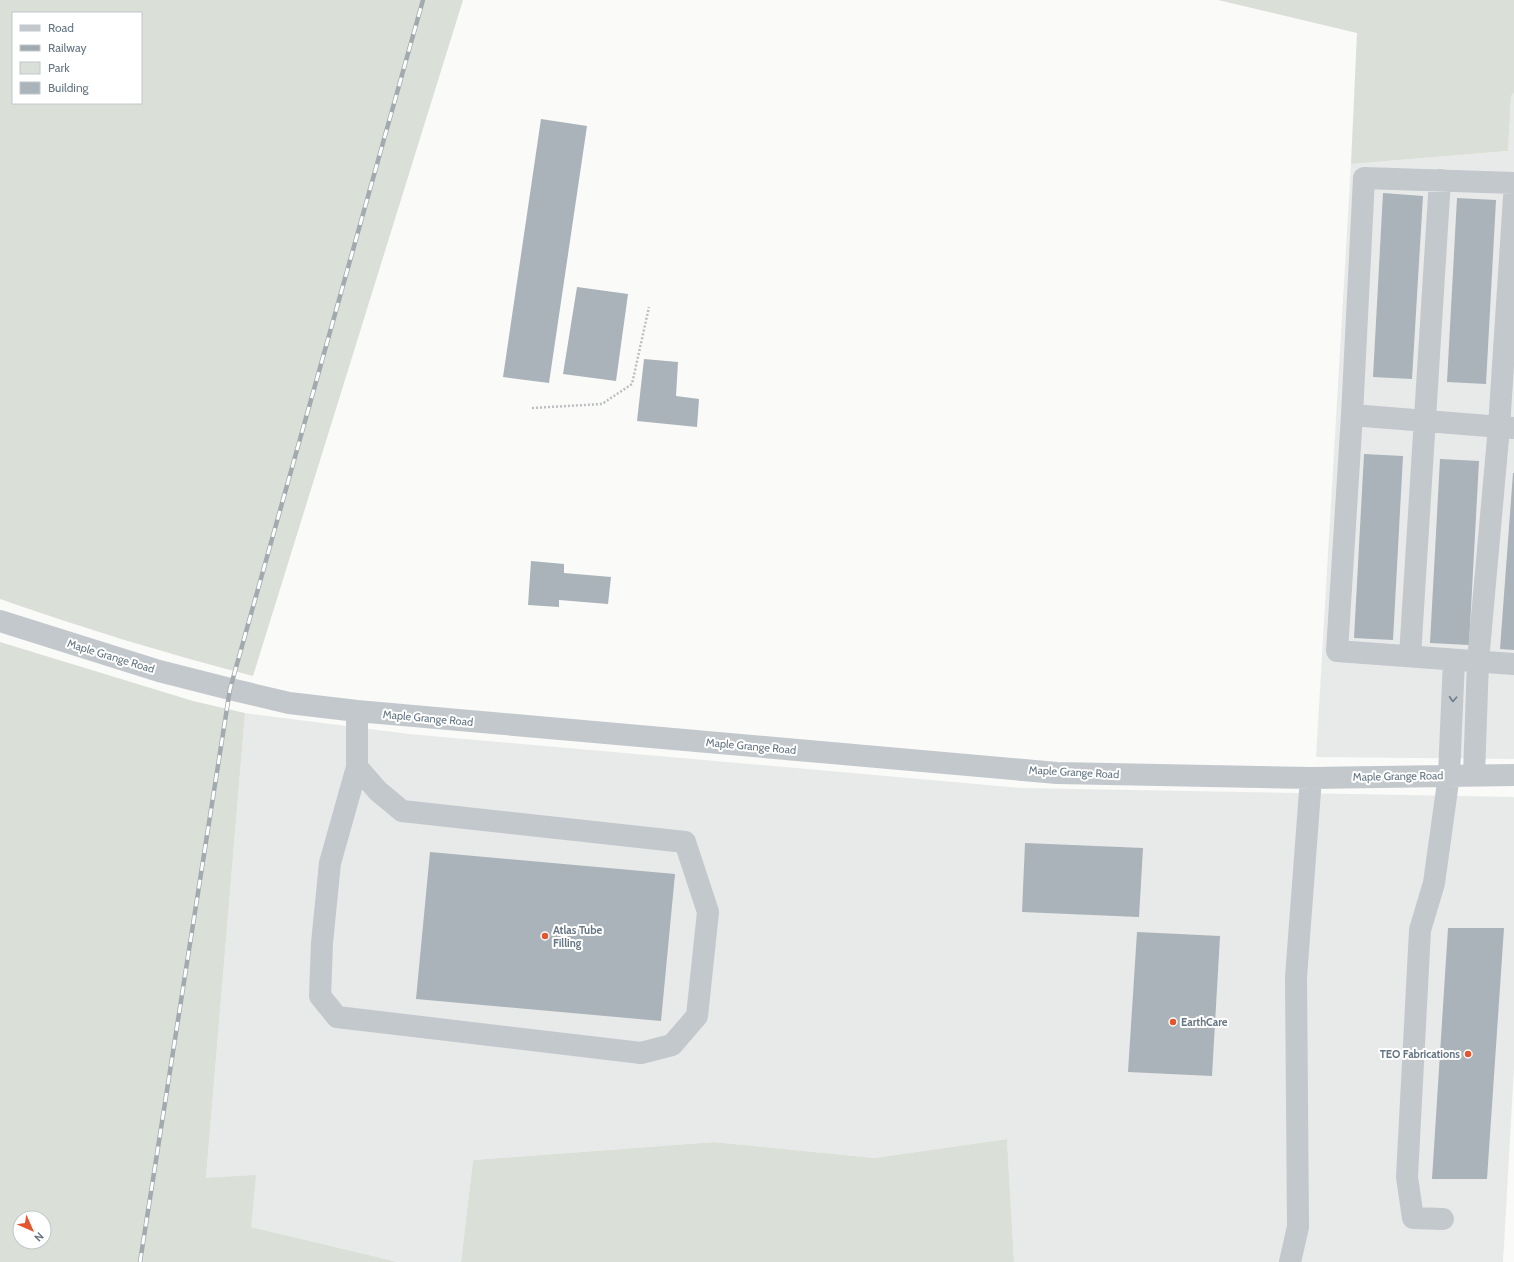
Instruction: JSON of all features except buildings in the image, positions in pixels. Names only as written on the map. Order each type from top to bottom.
[{"type":"street","points":[[1514,183],[1364,178],[1352,415],[1337,651],[1514,664]]},
{"type":"street","points":[[1410,656],[1440,180]]},
{"type":"street","points":[[1474,775],[1478,661],[1507,428],[1514,197]]},
{"type":"street","points":[[1352,415],[1507,428]]},
{"type":"street","name":"Maple Grange Road","points":[[0,621],[173,674],[289,703],[356,712],[1057,773],[1311,778],[1514,775]]},
{"type":"street","points":[[1443,1219],[1413,1218],[1407,1177],[1420,930],[1434,883],[1449,775],[1454,660]]},
{"type":"street","points":[[356,712],[357,767],[330,863],[322,943],[320,996],[337,1017],[641,1053],[672,1045],[698,1016],[708,912],[685,842],[402,811],[378,791],[357,767]]},
{"type":"street","points":[[1290,1262],[1298,1228],[1296,977],[1311,778]]},
{"type":"path","points":[[532,408],[602,404],[632,384],[649,307]]},
{"type":"shaded area","points":[[1514,93],[1514,759],[1316,757],[1351,164],[1508,151],[1511,96]]},
{"type":"shaded area","points":[[245,713],[409,734],[1022,788],[1514,797],[1514,1068],[1503,1262],[1014,1262],[1007,1139],[874,1158],[714,1142],[473,1160],[461,1262],[398,1262],[251,1227],[206,1179]]},
{"type":"green space","points":[[0,0],[463,0],[253,676],[189,659],[62,620],[0,599]]},
{"type":"green space","points":[[1218,0],[1514,0],[1514,93],[1511,96],[1508,151],[1351,164],[1357,33]]},
{"type":"green space","points":[[0,642],[193,701],[245,713],[206,1178],[256,1175],[251,1227],[398,1262],[0,1262]]},
{"type":"green space","points":[[1007,1139],[1014,1262],[461,1262],[473,1160],[714,1142],[874,1158]]},
{"type":"railway","points":[[140,1262],[230,689],[423,0]]},
{"type":"place","name":"Atlas Tube Filling","points":[[545,936]]},
{"type":"place","name":"EarthCare","points":[[1173,1022]]},
{"type":"place","name":"TEO Fabrications","points":[[1468,1054]]}]
